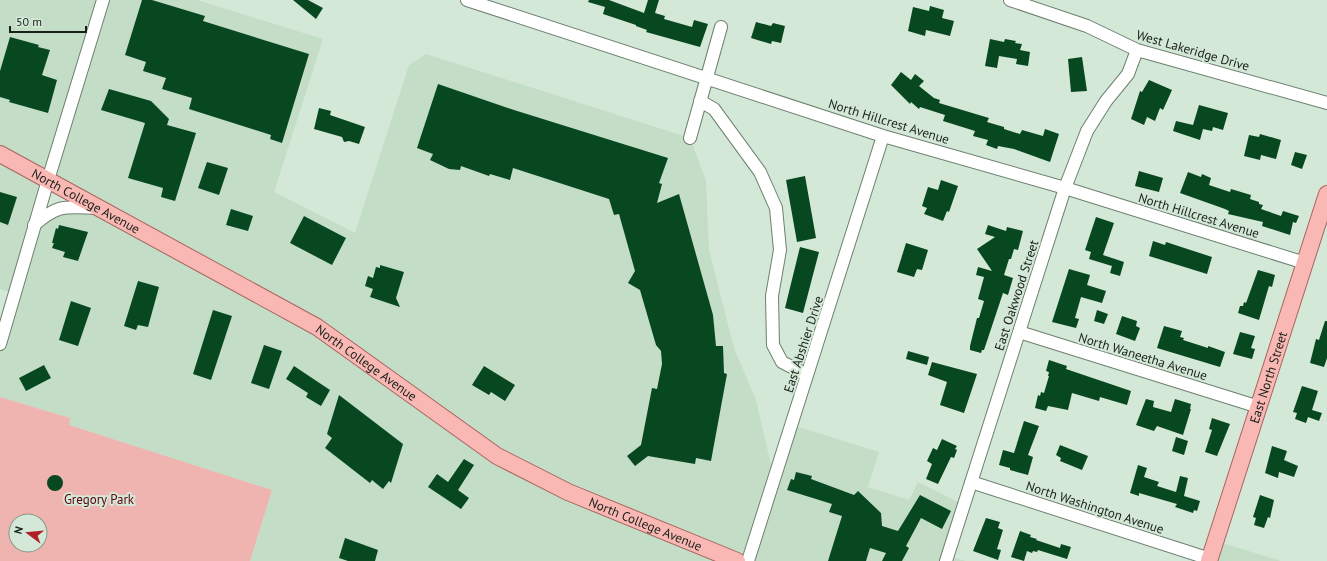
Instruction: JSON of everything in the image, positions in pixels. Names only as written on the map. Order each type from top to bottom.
[{"type":"main road","name":"North College Avenue","points":[[0,154],[317,327],[497,456],[568,492],[737,561]]},
{"type":"main road","name":"East North Street","points":[[1210,560],[1327,194]]},
{"type":"street","points":[[0,344],[34,225],[103,0]]},
{"type":"street","name":"North Hillcrest Avenue","points":[[467,0],[884,136],[1065,188],[1305,263]]},
{"type":"street","name":"West Lakeridge Drive","points":[[1010,0],[1087,26],[1137,50],[1327,103]]},
{"type":"street","points":[[690,138],[721,27]]},
{"type":"street","name":"East Oakwood Street","points":[[946,561],[1065,188],[1087,131],[1106,100],[1128,74],[1137,50]]},
{"type":"street","points":[[700,101],[714,109],[760,172],[776,208],[780,250],[772,296],[772,345],[782,362],[807,375]]},
{"type":"street","name":"East Abshier Drive","points":[[748,561],[884,136]]},
{"type":"street","points":[[34,225],[47,214],[60,208],[100,208]]},
{"type":"street","name":"North Waneetha Avenue","points":[[1019,332],[1259,407]]},
{"type":"street","name":"North Washington Avenue","points":[[971,482],[1210,560]]},
{"type":"shaded area","points":[[0,0],[197,0],[323,39],[274,192],[355,233],[409,65],[426,54],[690,138],[706,181],[709,250],[734,348],[756,400],[774,478],[792,425],[879,452],[868,487],[909,500],[918,482],[964,505],[949,556],[966,561],[250,561],[272,490],[68,425],[70,418],[0,397],[0,344],[14,293],[0,289]],"holes":[[[48,180],[99,208],[60,209],[35,225]]]},
{"type":"shaded area","points":[[1216,541],[1281,561],[1209,561]]},
{"type":"green space","name":"Gregory Park","points":[[0,397],[70,418],[69,425],[272,490],[250,561],[0,561]]},
{"type":"building","points":[[142,0],[152,0],[205,16],[203,21],[309,54],[282,143],[270,139],[271,135],[189,109],[192,98],[162,89],[166,78],[143,71],[146,62],[125,55]]},
{"type":"building","points":[[293,0],[308,0],[323,8],[316,19]]},
{"type":"building","points":[[589,0],[609,0],[644,13],[648,0],[659,0],[655,13],[665,16],[664,19],[692,27],[694,20],[708,24],[700,47],[646,32],[647,30],[636,25],[603,14],[605,7],[588,2]]},
{"type":"building","points":[[930,6],[944,10],[942,18],[954,21],[950,36],[926,30],[925,36],[908,31],[913,7],[929,11]]},
{"type":"building","points":[[756,22],[771,26],[773,23],[785,26],[781,43],[772,41],[771,44],[751,38]]},
{"type":"building","points":[[10,37],[39,45],[38,47],[50,50],[42,75],[57,80],[48,113],[9,102],[10,100],[0,97],[0,71]]},
{"type":"building","points":[[990,39],[1004,42],[1005,39],[1022,44],[1020,50],[1030,52],[1028,66],[1016,64],[1017,59],[999,56],[997,68],[985,66]]},
{"type":"building","points":[[1082,57],[1087,91],[1071,92],[1068,59]]},
{"type":"building","points":[[901,72],[911,80],[915,74],[924,81],[919,86],[934,98],[940,100],[939,103],[989,118],[987,122],[1004,127],[1004,129],[1020,134],[1022,130],[1043,136],[1045,129],[1059,134],[1050,162],[1014,149],[998,146],[997,149],[986,145],[988,140],[973,136],[975,131],[943,121],[945,115],[920,107],[919,109],[911,102],[910,104],[891,85]]},
{"type":"building","points":[[1149,80],[1172,90],[1163,110],[1160,108],[1155,121],[1147,117],[1144,125],[1131,119],[1140,91],[1142,92]]},
{"type":"building","points":[[438,84],[514,110],[668,158],[659,183],[662,184],[657,203],[679,194],[713,315],[716,346],[723,346],[724,373],[727,374],[711,461],[696,458],[695,464],[648,456],[635,466],[627,456],[641,445],[652,388],[657,389],[662,364],[661,351],[656,345],[640,290],[628,283],[635,271],[619,214],[614,215],[609,199],[513,168],[510,180],[490,174],[489,176],[461,166],[460,170],[449,169],[430,160],[433,154],[417,148]]},
{"type":"building","points":[[109,89],[151,101],[169,119],[167,125],[196,133],[175,201],[161,197],[163,188],[128,178],[145,123],[101,110]]},
{"type":"building","points":[[1199,105],[1228,113],[1223,130],[1213,127],[1212,131],[1203,129],[1200,140],[1173,131],[1176,121],[1193,125]]},
{"type":"building","points":[[319,108],[331,111],[330,115],[365,127],[359,144],[349,141],[344,142],[342,137],[314,129]]},
{"type":"building","points":[[1260,134],[1281,140],[1276,159],[1261,155],[1260,160],[1244,156],[1249,135],[1259,137]]},
{"type":"building","points":[[1295,152],[1307,155],[1302,169],[1291,165]]},
{"type":"building","points":[[207,162],[228,168],[219,195],[198,188]]},
{"type":"building","points":[[1139,171],[1163,178],[1159,192],[1135,186]]},
{"type":"building","points":[[1188,172],[1201,177],[1202,174],[1211,178],[1209,185],[1230,192],[1231,189],[1251,195],[1250,199],[1263,205],[1261,209],[1281,216],[1283,211],[1299,216],[1296,223],[1293,222],[1290,235],[1262,226],[1263,222],[1228,214],[1229,211],[1225,209],[1180,193]]},
{"type":"building","points":[[805,176],[816,238],[797,242],[786,180]]},
{"type":"building","points":[[941,180],[958,186],[949,212],[947,211],[943,221],[924,214],[927,208],[922,206],[928,187],[938,190]]},
{"type":"building","points":[[0,192],[17,197],[8,225],[0,222]]},
{"type":"building","points":[[231,209],[253,216],[248,231],[226,225]]},
{"type":"building","points":[[304,216],[346,238],[332,265],[290,243]]},
{"type":"building","points":[[1096,217],[1114,223],[1103,255],[1124,262],[1120,276],[1110,273],[1112,266],[1089,259],[1091,252],[1085,250]]},
{"type":"building","points":[[59,225],[88,232],[78,261],[63,257],[65,252],[52,248],[56,228],[58,229]]},
{"type":"building","points":[[988,225],[1006,231],[1007,227],[1023,231],[1018,250],[1014,249],[1004,275],[1013,278],[1008,295],[1003,293],[984,350],[982,350],[981,353],[970,350],[970,346],[977,318],[979,318],[984,301],[978,299],[984,277],[976,275],[978,267],[992,271],[977,249],[995,237],[985,234]]},
{"type":"building","points":[[1153,241],[1165,245],[1166,242],[1212,257],[1207,274],[1149,256]]},
{"type":"building","points":[[906,243],[928,250],[922,270],[917,269],[914,277],[897,272]]},
{"type":"building","points":[[800,247],[819,252],[803,313],[785,308]]},
{"type":"building","points":[[380,265],[404,272],[396,298],[400,307],[370,297],[373,289],[365,286],[368,276],[373,278],[376,267],[380,268]]},
{"type":"building","points":[[1069,269],[1090,275],[1087,285],[1106,291],[1102,303],[1081,297],[1075,318],[1079,319],[1076,328],[1052,322]]},
{"type":"building","points":[[1258,270],[1275,275],[1272,287],[1269,286],[1259,320],[1238,313],[1240,306],[1243,306],[1244,302],[1246,303]]},
{"type":"building","points":[[138,281],[159,287],[148,327],[138,325],[136,330],[124,326]]},
{"type":"building","points":[[71,301],[91,308],[78,346],[59,340]]},
{"type":"building","points":[[213,310],[232,316],[211,380],[193,374]]},
{"type":"building","points":[[1097,310],[1108,314],[1104,324],[1094,321]]},
{"type":"building","points":[[1122,316],[1137,321],[1136,326],[1140,328],[1135,341],[1116,334]]},
{"type":"building","points":[[1325,321],[1327,321],[1327,358],[1324,367],[1310,363],[1316,339],[1319,340]]},
{"type":"building","points":[[1164,326],[1182,331],[1180,337],[1184,338],[1183,340],[1225,352],[1220,367],[1157,348]]},
{"type":"building","points":[[1240,332],[1255,336],[1251,348],[1255,349],[1252,359],[1233,354]]},
{"type":"building","points":[[264,345],[282,351],[269,389],[251,383]]},
{"type":"building","points":[[908,351],[929,357],[927,365],[906,359]]},
{"type":"building","points":[[1049,360],[1067,366],[1066,369],[1131,391],[1127,405],[1100,397],[1099,401],[1072,393],[1068,410],[1048,406],[1046,411],[1035,408],[1038,395],[1040,396],[1041,392],[1044,393],[1049,376],[1049,372],[1046,371]]},
{"type":"building","points":[[932,362],[977,374],[964,413],[940,405],[947,382],[928,375]]},
{"type":"building","points":[[44,365],[51,378],[26,391],[19,378]]},
{"type":"building","points":[[294,366],[330,390],[321,406],[306,397],[308,393],[286,379]]},
{"type":"building","points":[[484,366],[515,385],[505,401],[491,392],[489,395],[472,385]]},
{"type":"building","points":[[1302,386],[1318,391],[1312,410],[1322,413],[1319,421],[1308,417],[1306,423],[1295,419],[1297,413],[1293,412]]},
{"type":"building","points":[[339,395],[403,444],[391,483],[389,481],[383,489],[372,480],[370,483],[325,448],[332,438],[327,434]]},
{"type":"building","points":[[1146,399],[1154,401],[1153,407],[1171,412],[1175,399],[1191,404],[1191,409],[1183,435],[1157,426],[1154,431],[1136,425]]},
{"type":"building","points":[[1212,418],[1230,424],[1217,456],[1205,452],[1212,430],[1209,429]]},
{"type":"building","points":[[1024,421],[1039,426],[1028,455],[1033,457],[1028,475],[999,465],[1003,450],[1014,453]]},
{"type":"building","points":[[1176,437],[1188,441],[1184,455],[1172,451]]},
{"type":"building","points":[[942,439],[957,446],[955,449],[957,450],[954,458],[951,457],[938,484],[926,479],[932,464],[927,461],[933,448],[937,450]]},
{"type":"building","points":[[1060,445],[1088,456],[1082,470],[1060,461],[1061,458],[1056,455]]},
{"type":"building","points":[[1272,446],[1287,451],[1284,460],[1298,466],[1294,477],[1279,472],[1278,478],[1265,473]]},
{"type":"building","points":[[464,459],[474,465],[458,490],[469,498],[461,509],[428,487],[437,474],[448,482]]},
{"type":"building","points":[[1138,465],[1147,468],[1144,477],[1159,482],[1157,486],[1176,492],[1180,476],[1188,478],[1184,496],[1200,501],[1197,511],[1194,510],[1193,513],[1175,507],[1177,504],[1139,493],[1139,496],[1130,493]]},
{"type":"building","points":[[796,472],[812,476],[811,479],[854,495],[858,491],[881,513],[882,526],[898,531],[920,495],[951,511],[942,529],[921,518],[906,546],[909,548],[902,561],[882,561],[886,553],[870,548],[866,561],[828,561],[842,516],[829,512],[832,504],[787,490],[791,479],[794,480]]},
{"type":"building","points":[[55,475],[61,477],[63,483],[61,489],[55,491],[49,489],[47,483],[49,477]]},
{"type":"building","points":[[1260,495],[1274,500],[1270,518],[1268,517],[1264,528],[1254,525],[1256,518],[1253,517]]},
{"type":"building","points":[[986,518],[1000,522],[998,528],[1003,530],[997,549],[1001,550],[998,560],[973,551]]},
{"type":"building","points":[[1020,531],[1031,535],[1030,537],[1037,539],[1036,540],[1060,548],[1061,544],[1071,547],[1067,559],[1038,550],[1037,552],[1033,551],[1032,553],[1027,551],[1024,561],[1011,557]]},
{"type":"building","points":[[345,538],[378,550],[375,561],[348,561],[339,558]]}]
